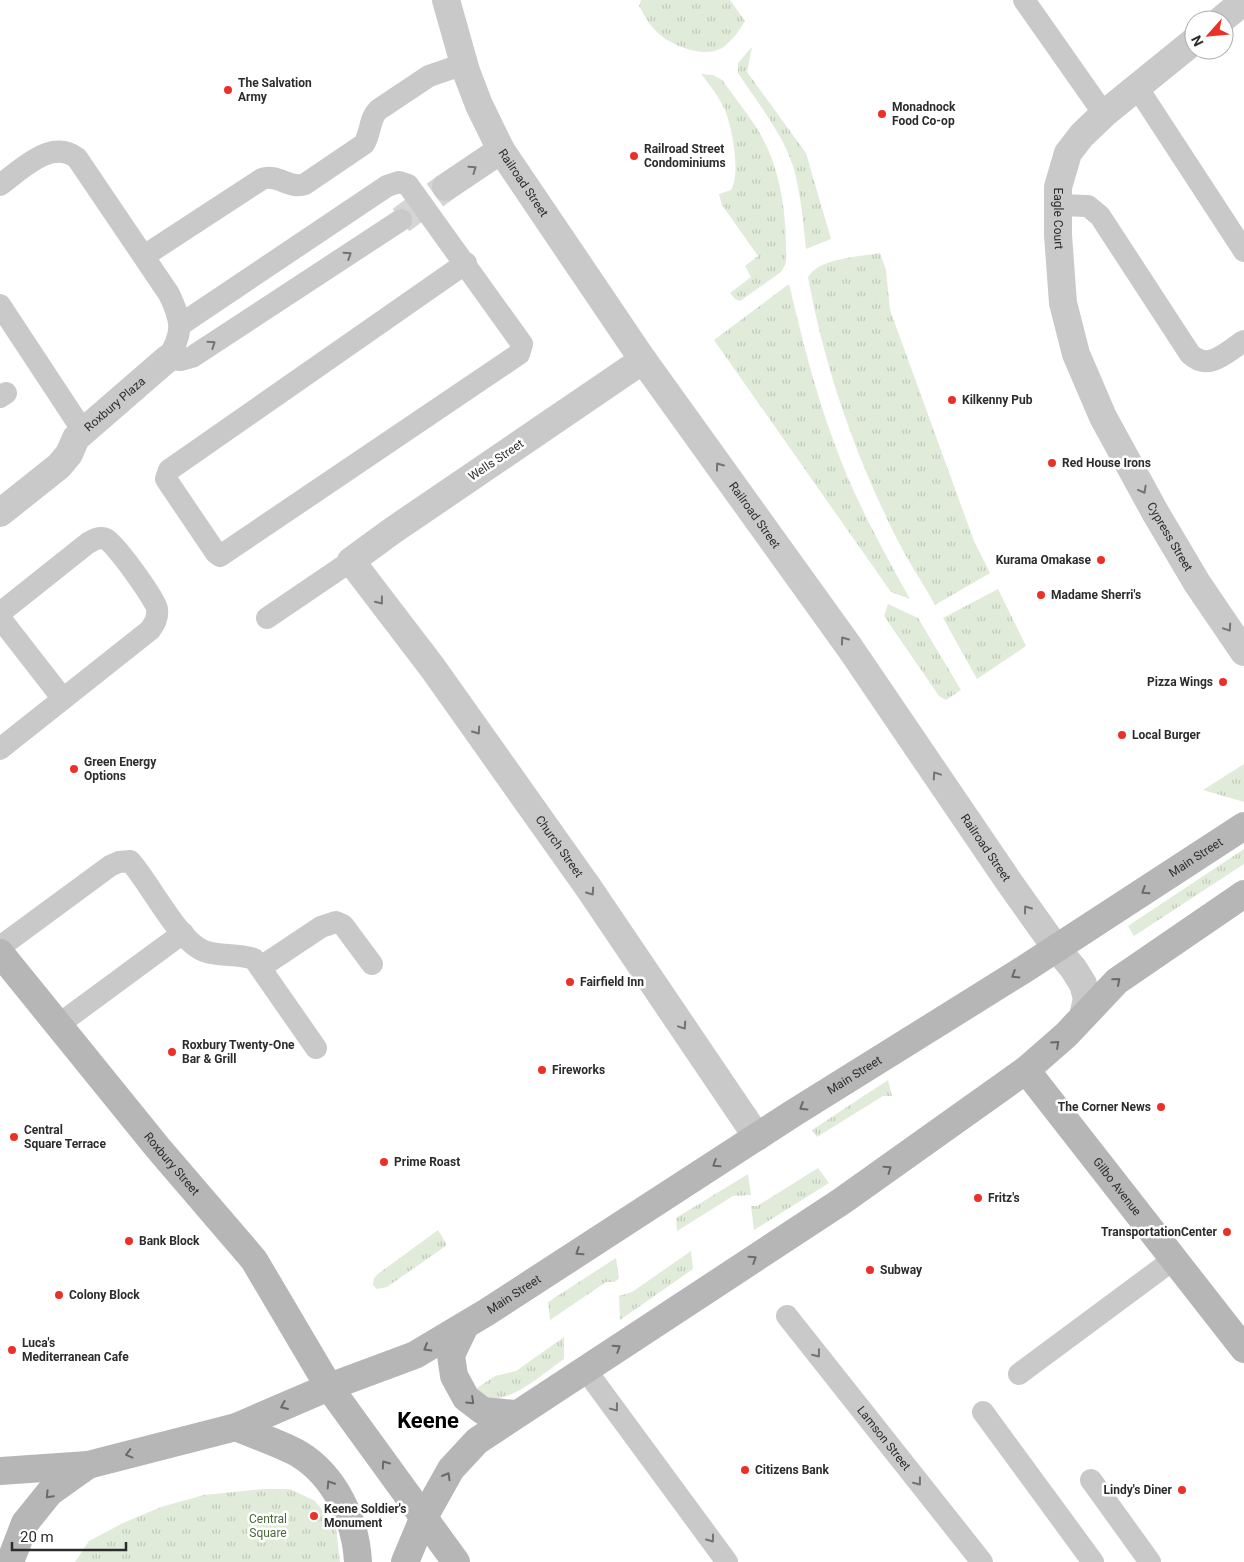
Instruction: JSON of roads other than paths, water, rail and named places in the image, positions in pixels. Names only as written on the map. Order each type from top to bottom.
[{"type":"main road","name":"Main Street","points":[[329,1387],[415,1355],[465,1326],[1244,826]]},
{"type":"main road","points":[[405,1562],[423,1519],[451,1469],[477,1441],[515,1414],[851,1195],[1026,1070],[1066,1035],[1117,981],[1244,894]]},
{"type":"main road","name":"Roxbury Street","points":[[0,953],[158,1148],[254,1260],[329,1387]]},
{"type":"main road","name":"Gilbo Avenue","points":[[1026,1070],[1244,1348]]},
{"type":"main road","points":[[465,1326],[451,1355],[454,1376],[466,1398],[483,1411],[515,1414]]},
{"type":"main road","points":[[0,1472],[88,1465],[236,1427],[329,1387],[456,1562]]},
{"type":"main road","points":[[236,1427],[300,1454],[328,1479],[348,1514],[357,1547],[358,1562]]},
{"type":"main road","points":[[10,1562],[25,1524],[50,1492],[88,1465]]},
{"type":"street","name":"Railroad Street","points":[[446,0],[464,64],[479,105],[501,150],[643,360],[850,648],[1056,948],[1083,984],[1086,999],[1083,1016]]},
{"type":"street","points":[[1233,10],[1244,1]]},
{"type":"street","name":"Eagle Court","points":[[1103,417],[1076,354],[1063,303],[1058,187],[1068,153],[1082,135],[1104,114],[1184,50]]},
{"type":"street","points":[[446,188],[501,150]]},
{"type":"street","name":"Roxbury Plaza","points":[[0,513],[60,466],[69,454],[76,438],[83,431],[168,359]]},
{"type":"street","name":"Wells Street","points":[[351,562],[400,525],[643,360]]},
{"type":"street","name":"Cypress Street","points":[[1103,417],[1183,559],[1244,652]]},
{"type":"street","name":"Church Street","points":[[351,562],[432,668],[588,887],[757,1137]]},
{"type":"lane","points":[[1024,0],[1104,114]]},
{"type":"lane","points":[[144,256],[262,179],[272,177],[296,186],[305,184],[364,144],[368,138],[374,114],[378,110],[429,76],[464,64]]},
{"type":"lane","points":[[1137,87],[1244,250]]},
{"type":"lane","points":[[0,186],[28,165],[50,152],[56,150],[71,153],[77,158],[144,256],[169,294],[177,310],[180,325],[178,343],[168,359],[181,360],[192,357],[401,220]]},
{"type":"lane","points":[[180,325],[394,182],[408,185],[466,264],[522,344],[519,354],[226,554],[220,556],[216,553],[166,479],[169,470],[466,264]]},
{"type":"lane","points":[[1058,205],[1088,206],[1100,216],[1190,354],[1196,360],[1203,363],[1211,361],[1244,340]]},
{"type":"lane","points":[[0,305],[83,431]]},
{"type":"lane","points":[[0,612],[96,538],[105,538],[115,546],[157,606],[157,620],[150,630],[0,749]]},
{"type":"lane","points":[[267,618],[351,562]]},
{"type":"lane","points":[[0,618],[63,699]]},
{"type":"lane","points":[[0,946],[119,862],[130,861],[183,933],[201,950],[213,954],[244,955],[254,959],[316,1048]]},
{"type":"lane","points":[[261,967],[321,927],[336,922],[342,925],[372,964]]},
{"type":"lane","points":[[58,1025],[183,933]]},
{"type":"lane","points":[[1019,1374],[1174,1259]]},
{"type":"lane","name":"Lamson Street","points":[[787,1316],[982,1562]]},
{"type":"lane","points":[[585,1369],[727,1562]]},
{"type":"lane","points":[[983,1412],[1092,1562]]},
{"type":"lane","points":[[1091,1480],[1150,1562]]},
{"type":"tunnel","points":[[401,220],[446,187]]},
{"type":"place","name":"The Salvation Army","points":[[228,90]]},
{"type":"place","name":"Monadnock Food Co-op","points":[[882,114]]},
{"type":"place","name":"Railroad Street Condominiums","points":[[634,156]]},
{"type":"place","name":"Kilkenny Pub","points":[[952,400]]},
{"type":"place","name":"Red House Irons","points":[[1052,463]]},
{"type":"place","name":"Kurama Omakase","points":[[1101,560]]},
{"type":"place","name":"Madame Sherri's","points":[[1041,595]]},
{"type":"place","name":"Pizza Wings","points":[[1223,682]]},
{"type":"place","name":"Local Burger","points":[[1122,735]]},
{"type":"place","name":"Green Energy Options","points":[[74,769]]},
{"type":"place","name":"Fairfield Inn","points":[[570,982]]},
{"type":"place","name":"Roxbury Twenty-One Bar & Grill","points":[[172,1052]]},
{"type":"place","name":"Fireworks","points":[[542,1070]]},
{"type":"place","name":"The Corner News","points":[[1161,1107]]},
{"type":"place","name":"Central Square Terrace","points":[[14,1137]]},
{"type":"place","name":"Prime Roast","points":[[384,1162]]},
{"type":"place","name":"Fritz's","points":[[978,1198]]},
{"type":"place","name":"TransportationCenter","points":[[1227,1232]]},
{"type":"place","name":"Bank Block","points":[[129,1241]]},
{"type":"place","name":"Subway","points":[[870,1270]]},
{"type":"place","name":"Colony Block","points":[[59,1295]]},
{"type":"place","name":"Luca's Mediterranean Cafe","points":[[12,1350]]},
{"type":"place","name":"Citizens Bank","points":[[745,1470]]},
{"type":"place","name":"Lindy's Diner","points":[[1182,1490]]},
{"type":"place","name":"Keene Soldier's Monument","points":[[314,1516]]},
{"type":"district","name":"Keene","points":[[428,1420]]},
{"type":"park label","name":"Central Square","points":[[268,1526]]}]
